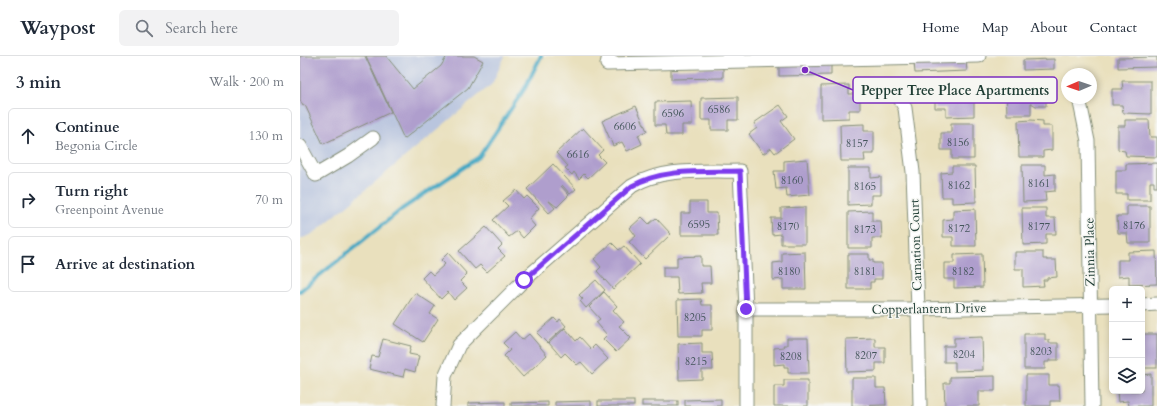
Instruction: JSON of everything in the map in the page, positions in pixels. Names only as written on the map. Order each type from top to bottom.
[{"type":"street","points":[[609,56],[606,64],[979,56]]},
{"type":"street","name":"Carnation Court","points":[[894,88],[905,108],[913,172],[920,406]]},
{"type":"street","name":"Zinnia Place","points":[[1080,104],[1088,141],[1092,406]]},
{"type":"street","points":[[300,146],[316,174],[348,156],[373,138]]},
{"type":"street","points":[[442,406],[445,376],[459,345],[524,280],[632,186],[644,179],[664,174],[740,171],[746,309],[746,406]]},
{"type":"street","points":[[1145,304],[1157,304]]},
{"type":"street","name":"Copperlantern Drive","points":[[746,309],[918,309],[1109,306]]},
{"type":"shaded area","points":[[300,56],[505,56],[492,84],[313,234],[300,239]]},
{"type":"building","points":[[300,56],[365,56],[391,112],[323,144],[305,105],[303,106],[300,100]]},
{"type":"building","points":[[366,56],[386,56],[413,89],[441,66],[447,56],[474,56],[483,61],[468,88],[404,139]]},
{"type":"building","points":[[1157,57],[1157,67],[1118,68],[1118,58]]},
{"type":"building","points":[[1054,59],[1054,69],[1023,70],[1023,60]]},
{"type":"building","points":[[966,61],[967,71],[915,73],[914,62]]},
{"type":"building","points":[[831,64],[831,75],[779,76],[779,66]]},
{"type":"building","points":[[723,67],[723,78],[671,79],[671,69]]},
{"type":"building","points":[[1030,81],[1031,91],[1035,89],[1046,89],[1046,106],[1036,106],[1031,103],[1031,115],[1007,115],[1006,82]]},
{"type":"building","points":[[1122,81],[1151,81],[1151,114],[1123,113],[1122,105],[1112,105],[1112,89],[1123,89]]},
{"type":"building","points":[[974,83],[974,116],[946,117],[946,108],[935,108],[935,92],[946,92],[945,84]]},
{"type":"building","points":[[849,85],[849,94],[860,94],[860,110],[849,110],[849,118],[821,119],[821,86]]},
{"type":"building","points":[[738,97],[738,120],[728,120],[728,130],[711,130],[711,120],[701,120],[701,98]]},
{"type":"building","points":[[691,101],[692,125],[682,125],[682,135],[666,135],[665,125],[655,125],[655,102]]},
{"type":"building","points":[[780,105],[788,116],[781,121],[794,139],[775,153],[771,148],[763,154],[749,134],[757,128],[754,123]]},
{"type":"building","points":[[636,106],[647,131],[638,135],[642,144],[627,151],[622,142],[613,146],[602,121]]},
{"type":"building","points":[[1125,120],[1149,120],[1150,137],[1157,137],[1157,157],[1126,156],[1125,151],[1118,150],[1118,126],[1125,126]]},
{"type":"building","points":[[1018,121],[1043,121],[1043,126],[1052,126],[1052,150],[1043,151],[1043,157],[1019,157]]},
{"type":"building","points":[[951,123],[974,123],[974,159],[952,159],[952,150],[941,150],[941,133],[951,133]]},
{"type":"building","points":[[864,124],[864,131],[874,131],[874,154],[864,154],[865,161],[841,161],[840,125]]},
{"type":"building","points":[[583,128],[603,150],[598,155],[605,162],[588,178],[584,174],[579,179],[574,172],[572,175],[565,168],[568,166],[556,153]]},
{"type":"building","points":[[807,159],[810,195],[787,197],[786,188],[776,189],[774,171],[784,171],[784,161]]},
{"type":"building","points":[[1157,163],[1157,187],[1154,187],[1154,182],[1150,182],[1150,200],[1127,200],[1127,194],[1116,194],[1116,170],[1126,170],[1126,164]]},
{"type":"building","points":[[553,164],[576,189],[570,194],[562,185],[561,186],[569,195],[557,207],[548,200],[555,208],[549,213],[527,189]]},
{"type":"building","points":[[1022,165],[1045,165],[1045,175],[1055,174],[1055,191],[1045,192],[1046,201],[1023,202]]},
{"type":"building","points":[[952,166],[975,166],[976,202],[952,203],[952,197],[942,197],[941,173],[952,172]]},
{"type":"building","points":[[848,168],[871,168],[871,178],[881,177],[881,195],[871,195],[871,204],[848,205]]},
{"type":"building","points":[[516,190],[524,199],[527,196],[539,208],[529,219],[535,226],[523,238],[517,231],[509,237],[493,220],[508,206],[503,201]]},
{"type":"building","points":[[690,202],[707,202],[707,213],[717,213],[718,235],[681,235],[681,213],[690,213]]},
{"type":"building","points":[[1127,206],[1150,206],[1150,243],[1128,243],[1127,233],[1118,233],[1117,216],[1127,216]]},
{"type":"building","points":[[805,207],[805,244],[781,244],[781,234],[772,235],[771,218],[781,218],[781,208]]},
{"type":"building","points":[[1022,208],[1046,208],[1046,218],[1055,218],[1056,234],[1046,234],[1046,244],[1023,245]]},
{"type":"building","points":[[975,209],[976,246],[953,246],[953,237],[943,237],[943,220],[953,219],[953,210]]},
{"type":"building","points":[[872,211],[872,221],[881,221],[882,238],[872,238],[872,248],[848,248],[848,212]]},
{"type":"building","points":[[642,217],[649,224],[656,218],[671,234],[645,259],[629,242],[636,236],[630,228]]},
{"type":"building","points":[[486,227],[502,245],[498,249],[505,256],[487,272],[480,265],[475,269],[459,251]]},
{"type":"building","points":[[612,243],[619,250],[624,246],[640,264],[613,289],[597,271],[601,267],[594,259]]},
{"type":"building","points":[[1156,251],[1157,284],[1129,285],[1129,276],[1118,277],[1118,260],[1128,260],[1128,252]]},
{"type":"building","points":[[805,252],[806,289],[783,289],[783,279],[773,280],[773,263],[782,262],[782,253]]},
{"type":"building","points":[[1015,252],[1043,252],[1043,259],[1056,260],[1057,277],[1043,280],[1044,286],[1023,287],[1023,269],[1015,269]]},
{"type":"building","points":[[448,253],[467,274],[460,281],[467,288],[454,300],[448,292],[441,299],[422,278],[429,271],[433,275],[445,264],[441,260]]},
{"type":"building","points":[[848,254],[869,254],[869,260],[873,260],[873,263],[882,263],[882,279],[874,279],[874,282],[870,282],[870,289],[848,289]]},
{"type":"building","points":[[982,254],[983,287],[954,288],[954,279],[944,279],[944,263],[954,263],[954,255]]},
{"type":"building","points":[[701,256],[701,266],[710,266],[711,283],[701,283],[702,293],[678,294],[677,277],[663,277],[663,267],[677,267],[677,257]]},
{"type":"building","points":[[596,280],[605,290],[586,308],[580,301],[583,299],[579,295]]},
{"type":"building","points":[[604,292],[617,306],[613,310],[624,322],[619,326],[631,338],[616,352],[603,339],[607,335],[596,322],[600,319],[589,307]]},
{"type":"building","points":[[415,293],[435,306],[430,314],[438,319],[423,342],[395,324]]},
{"type":"building","points":[[701,299],[702,305],[712,305],[712,330],[702,330],[702,336],[678,336],[677,300]]},
{"type":"building","points":[[554,318],[558,322],[560,319],[566,326],[547,343],[537,333]]},
{"type":"building","points":[[565,328],[576,341],[580,337],[591,349],[595,345],[608,359],[592,374],[581,362],[577,365],[565,353],[561,357],[549,343]]},
{"type":"building","points":[[515,332],[522,340],[529,334],[547,355],[523,377],[504,356],[510,350],[503,343]]},
{"type":"building","points":[[1024,334],[1045,334],[1045,340],[1049,340],[1049,343],[1058,343],[1058,360],[1049,360],[1049,362],[1045,362],[1045,369],[1024,369]]},
{"type":"building","points":[[1145,334],[1157,334],[1157,368],[1145,368]]},
{"type":"building","points":[[982,337],[983,370],[955,371],[955,362],[944,362],[944,346],[954,346],[954,338]]},
{"type":"building","points":[[787,338],[808,338],[809,373],[788,373],[788,367],[784,367],[784,364],[774,365],[774,348],[784,347],[783,345],[787,345]]},
{"type":"building","points":[[875,338],[875,347],[885,347],[885,363],[876,363],[876,371],[847,372],[846,339]]},
{"type":"building","points":[[383,339],[411,346],[409,354],[419,356],[415,372],[405,369],[403,377],[369,369],[372,356],[378,357]]},
{"type":"building","points":[[702,343],[702,353],[712,353],[713,370],[702,370],[702,379],[679,380],[678,344]]},
{"type":"building","points":[[1151,374],[1151,406],[1129,406],[1128,401],[1118,402],[1117,394],[1145,394],[1145,375]]},
{"type":"building","points":[[1026,375],[1049,375],[1049,385],[1059,385],[1060,401],[1050,401],[1050,406],[1026,406]]},
{"type":"building","points":[[995,376],[995,391],[979,391],[979,406],[945,406],[944,383],[950,383],[950,377]]},
{"type":"building","points":[[852,378],[876,378],[876,388],[885,388],[886,405],[852,406]]},
{"type":"building","points":[[784,380],[808,380],[808,406],[774,406],[774,386],[784,386]]},
{"type":"building","points":[[721,399],[721,406],[685,406],[685,400]]},
{"type":"building","points":[[591,401],[591,406],[555,406],[555,402]]},
{"type":"building","points":[[598,401],[634,401],[634,406],[598,406]]},
{"type":"building","points":[[642,401],[678,401],[678,406],[642,406]]},
{"type":"building","points":[[505,402],[505,406],[468,406],[468,403]]},
{"type":"building","points":[[548,402],[548,406],[511,406],[511,403]]},
{"type":"waterway","points":[[300,291],[402,209],[479,157],[525,88],[541,56]]},
{"type":"place","name":"Pepper Tree Place Apartments","points":[[805,70]]},
{"type":"route","points":[[524,280],[632,186],[644,179],[664,174],[740,171],[746,309]]}]
